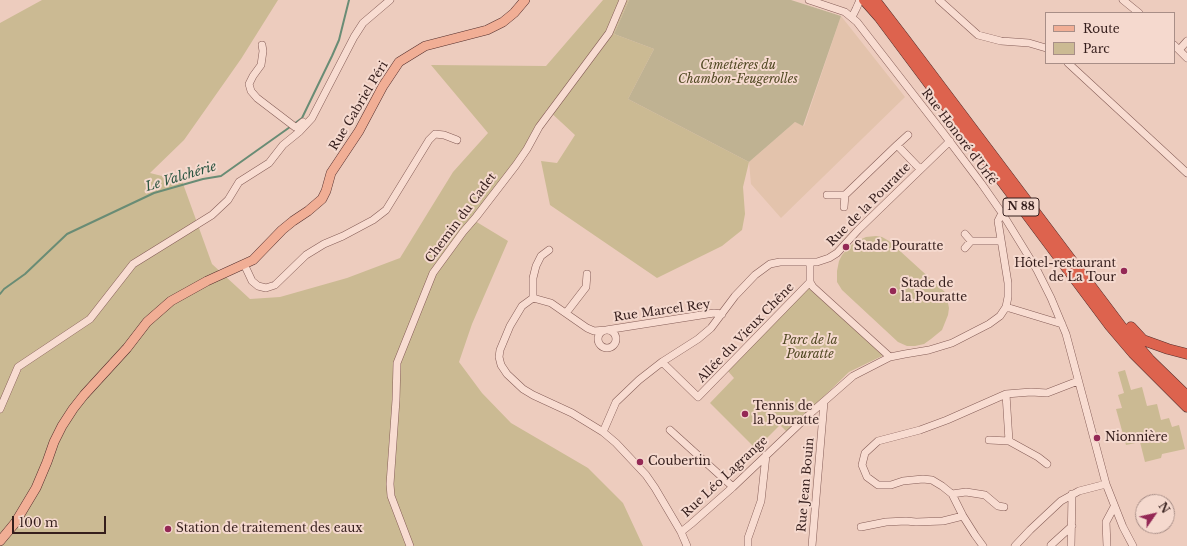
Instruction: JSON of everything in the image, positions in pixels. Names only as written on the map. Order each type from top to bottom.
[{"type":"highway","name":"N 88","points":[[864,0],[879,17],[1110,326],[1138,359],[1187,407]]},
{"type":"highway","name":"N 88","points":[[875,0],[1072,262],[1126,331],[1150,360],[1187,396]]},
{"type":"highway","name":"N 88","points":[[880,0],[892,16],[905,39]]},
{"type":"highway","points":[[1072,262],[1143,340],[1187,354]]},
{"type":"main road","name":"Rue Gabriel Péri","points":[[0,541],[15,523],[36,488],[62,426],[84,395],[127,348],[147,322],[171,301],[207,281],[253,260],[293,221],[322,199],[331,173],[399,62],[425,46],[487,30],[503,22],[514,13],[525,0]]},
{"type":"street","points":[[0,409],[18,367],[90,319],[133,264],[212,215],[228,200],[239,182],[269,163],[283,145],[299,132],[312,118],[354,36],[363,23],[390,0]]},
{"type":"street","name":"Chemin du Cadet","points":[[410,546],[391,496],[390,484],[397,362],[433,273],[516,165],[539,128],[610,33],[623,0]]},
{"type":"street","name":"Rue Honoré d'Urfé","points":[[809,0],[841,10],[852,17],[950,141],[981,183],[1002,213],[1037,270],[1066,334],[1106,484],[1114,507],[1133,546]]},
{"type":"street","points":[[852,17],[860,0]]},
{"type":"street","points":[[938,0],[978,35],[1001,41],[1029,43],[1045,48]]},
{"type":"street","points":[[1123,0],[1138,12]]},
{"type":"street","points":[[1187,41],[1177,48],[1187,58]]},
{"type":"street","points":[[262,45],[263,51],[261,65],[249,84],[251,91],[257,98],[292,125],[297,127],[304,122],[323,97]]},
{"type":"street","points":[[1069,64],[1187,173]]},
{"type":"street","points":[[244,264],[252,281],[258,286],[266,288],[275,285],[306,255],[324,244],[373,220],[386,210],[429,140],[435,134],[444,135],[457,140]]},
{"type":"street","points":[[844,207],[845,195],[908,135]]},
{"type":"street","name":"Rue de la Pouratte","points":[[603,432],[616,402],[639,380],[662,362],[698,339],[711,328],[748,281],[770,264],[780,262],[810,262],[823,260],[837,253],[920,169],[950,141]]},
{"type":"street","points":[[897,145],[920,169]]},
{"type":"street","points":[[827,195],[845,195]]},
{"type":"street","points":[[1002,213],[998,220],[1008,284],[1006,307],[1062,324]]},
{"type":"street","points":[[965,234],[971,241],[1001,241]]},
{"type":"street","points":[[965,248],[971,241]]},
{"type":"street","points":[[549,250],[541,256],[536,266],[533,278],[533,298],[522,306],[510,326],[500,350],[499,357],[501,365],[506,374],[523,389],[572,413],[603,432],[627,454],[656,488],[681,532],[687,546]]},
{"type":"street","points":[[810,262],[810,282],[813,288],[890,357]]},
{"type":"street","points":[[566,313],[586,287],[587,274]]},
{"type":"street","name":"Allée du Vieux Chêne","points":[[662,362],[698,397],[810,282]]},
{"type":"street","name":"Rue Marcel Rey","points":[[533,298],[551,303],[587,328],[594,331],[714,313],[722,314]]},
{"type":"street","name":"Rue Léo Lagrange","points":[[681,532],[733,487],[813,411],[853,376],[890,357],[929,350],[952,343],[989,324],[1000,316],[1006,307]]},
{"type":"street","points":[[983,546],[974,535],[952,494],[942,486],[932,480],[923,479],[903,481],[891,485],[878,485],[867,477],[862,465],[865,453],[878,441],[920,430],[947,420],[1006,394],[1031,392],[1047,393],[1078,381]]},
{"type":"street","points":[[1006,394],[1009,441]]},
{"type":"street","name":"Rue Jean Bouin","points":[[812,546],[824,402]]},
{"type":"street","points":[[670,430],[733,487]]},
{"type":"street","points":[[989,440],[1009,441],[1038,457],[1047,464]]},
{"type":"street","points":[[748,546],[748,538],[761,502],[766,455]]},
{"type":"street","points":[[1015,546],[1044,515],[1061,501],[1079,491],[1106,484]]},
{"type":"street","points":[[952,494],[966,492],[984,495],[998,506],[1004,507]]},
{"type":"street","points":[[1071,546],[1072,494]]},
{"type":"street","points":[[1107,546],[1106,522],[1114,507]]},
{"type":"street","points":[[862,527],[886,522],[943,521],[963,516]]},
{"type":"street","points":[[1052,545],[1072,526]]},
{"type":"shaded area","points":[[841,16],[905,97],[781,218],[751,184],[749,162],[795,122],[804,126]]},
{"type":"green space","points":[[42,0],[278,0],[241,59],[184,140],[150,173],[182,181],[212,264],[250,299],[280,297],[347,278],[400,258],[453,172],[488,133],[431,65],[546,66],[603,0],[629,0],[614,34],[654,49],[628,99],[749,162],[743,187],[745,214],[742,230],[722,246],[657,278],[550,205],[541,161],[557,163],[575,135],[547,109],[518,158],[475,221],[508,241],[472,324],[459,362],[482,393],[511,423],[588,468],[623,503],[643,546],[0,546],[0,23]]},
{"type":"green space","name":"Cimetières du Chambon-Feugerolles","points":[[629,0],[791,0],[841,16],[803,126],[795,122],[749,162],[628,99],[654,49],[614,34]]},
{"type":"green space","name":"Stade de la Pouratte","points":[[866,237],[882,237],[889,241],[945,292],[949,308],[942,330],[924,344],[907,346],[898,342],[842,290],[837,282],[837,271],[842,255],[857,241]]},
{"type":"green space","name":"Parc de la Pouratte","points":[[809,287],[882,353],[882,356],[849,372],[787,432],[780,425],[756,449],[710,403],[734,378],[727,370]]},
{"type":"green space","points":[[1125,370],[1131,390],[1142,387],[1147,406],[1157,404],[1161,420],[1169,418],[1172,427],[1179,425],[1185,449],[1162,454],[1161,458],[1145,462],[1140,442],[1126,445],[1116,409],[1122,408],[1118,395],[1124,393],[1118,372]]},
{"type":"waterway","name":"Le Valchérie","points":[[294,124],[302,118],[332,56],[339,40],[349,0]]},
{"type":"waterway","name":"Le Valchérie","points":[[0,294],[4,289],[25,274],[67,234],[154,193],[203,179],[221,176],[290,127]]},
{"type":"place","name":"Stade Pouratte","points":[[846,247]]},
{"type":"place","name":"Hôtel-restaurant de La Tour","points":[[1124,271]]},
{"type":"place","name":"Stade de la Pouratte","points":[[893,291]]},
{"type":"place","name":"Tennis de la Pouratte","points":[[745,414]]},
{"type":"place","name":"Nionnière","points":[[1097,438]]},
{"type":"place","name":"Coubertin","points":[[640,462]]},
{"type":"place","name":"Station de traitement des eaux","points":[[168,529]]}]
